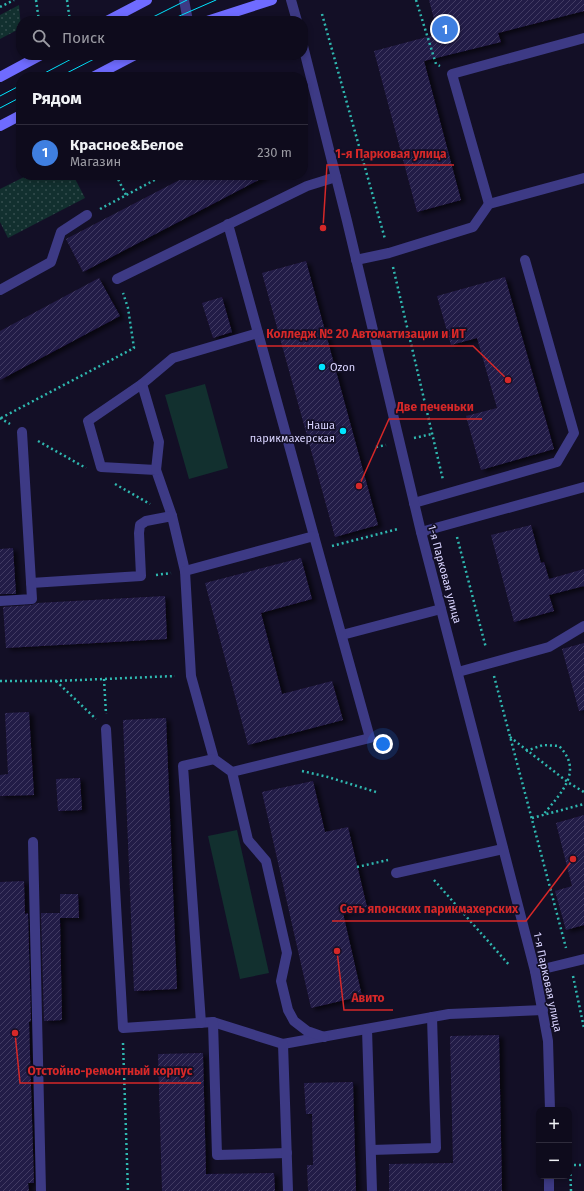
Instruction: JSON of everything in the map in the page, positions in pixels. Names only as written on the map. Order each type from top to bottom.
[{"type":"main road","points":[[117,16],[147,0]]},
{"type":"main road","points":[[222,16],[272,0]]},
{"type":"main road","points":[[0,77],[32,60]]},
{"type":"main road","points":[[103,72],[125,60]]},
{"type":"main road","points":[[0,126],[16,118]]},
{"type":"street","points":[[184,0],[187,16]]},
{"type":"street","points":[[291,0],[296,16]]},
{"type":"street","points":[[488,204],[452,74],[584,38]]},
{"type":"street","name":"1-я Парковая улица","points":[[307,60],[421,532],[535,971],[548,1041],[550,1107]]},
{"type":"street","points":[[117,279],[307,186],[336,177]]},
{"type":"street","points":[[356,260],[389,253],[473,227],[488,204],[584,178]]},
{"type":"street","points":[[0,290],[51,262],[60,232],[87,215]]},
{"type":"street","points":[[228,224],[370,738],[232,772]]},
{"type":"street","points":[[414,503],[557,462],[574,433],[525,260]]},
{"type":"street","points":[[156,470],[101,467],[88,421],[142,384],[173,358],[258,333]]},
{"type":"street","points":[[142,384],[159,442],[156,470],[172,516],[185,571],[191,676],[214,759],[232,772],[248,840],[266,861],[287,953],[281,981],[288,1010],[294,1021],[308,1031],[324,1037]]},
{"type":"street","points":[[0,601],[32,599],[22,432]]},
{"type":"street","points":[[421,532],[584,487]]},
{"type":"street","points":[[31,583],[141,576],[138,533],[140,525],[146,521],[172,516]]},
{"type":"street","points":[[185,571],[314,536]]},
{"type":"street","points":[[342,635],[442,609]]},
{"type":"street","points":[[458,672],[549,647],[584,626]]},
{"type":"street","points":[[106,728],[123,1028],[213,1022],[283,1044],[449,1014],[543,1010]]},
{"type":"street","points":[[201,1023],[183,766],[214,759]]},
{"type":"street","points":[[33,842],[41,1191]]},
{"type":"street","points":[[396,873],[503,849]]},
{"type":"street","points":[[535,971],[584,959]]},
{"type":"street","points":[[371,1150],[436,1148],[432,1017]]},
{"type":"street","points":[[213,1022],[217,1156],[286,1154]]},
{"type":"street","points":[[367,1029],[372,1191]]},
{"type":"street","points":[[283,1044],[288,1191]]},
{"type":"street","points":[[549,1179],[549,1191]]},
{"type":"path","points":[[0,7],[14,0]]},
{"type":"path","points":[[36,0],[38,16]]},
{"type":"path","points":[[68,0],[70,16]]},
{"type":"path","points":[[416,0],[436,64],[452,74]]},
{"type":"path","points":[[118,180],[126,195]]},
{"type":"path","points":[[87,215],[154,180]]},
{"type":"path","points":[[1,418],[134,348],[128,308],[117,279]]},
{"type":"path","points":[[318,550],[398,530]]},
{"type":"path","points":[[0,681],[56,681],[191,676]]},
{"type":"path","points":[[104,679],[106,728]]},
{"type":"path","points":[[56,681],[106,728]]},
{"type":"path","points":[[510,737],[526,751],[569,783],[584,792]]},
{"type":"path","points":[[526,751],[543,745],[559,746],[568,753],[572,766],[569,783],[543,815]]},
{"type":"path","points":[[297,770],[328,777],[376,792]]},
{"type":"path","points":[[532,818],[584,804]]},
{"type":"path","points":[[357,867],[392,859]]},
{"type":"path","points":[[423,867],[510,966]]},
{"type":"path","points":[[123,1028],[128,1191]]},
{"type":"path","points":[[571,1191],[570,1165],[584,1165]]},
{"type":"green space","points":[[19,5],[20,16],[16,16],[16,31],[0,39],[0,15]]},
{"type":"green space","points":[[18,180],[76,180],[85,198],[8,238],[0,222],[0,189]]},
{"type":"green space","points":[[205,384],[228,468],[189,479],[165,395]]},
{"type":"green space","points":[[237,830],[269,973],[240,979],[208,836]]},
{"type":"building","points":[[429,0],[584,0],[584,11],[498,33],[501,42],[424,61],[461,200],[417,212],[374,51],[438,34]]},
{"type":"building","points":[[179,180],[258,180],[83,272],[66,239]]},
{"type":"building","points":[[306,261],[378,525],[335,537],[262,273]]},
{"type":"building","points":[[505,277],[554,449],[481,470],[466,416],[497,408],[477,338],[451,345],[437,296]]},
{"type":"building","points":[[99,278],[120,316],[0,380],[0,331]]},
{"type":"building","points":[[222,297],[232,332],[213,338],[202,303]]},
{"type":"building","points":[[531,525],[541,563],[544,562],[549,579],[584,569],[584,586],[549,595],[554,611],[514,622],[491,535]]},
{"type":"building","points":[[13,548],[16,594],[0,594],[0,549]]},
{"type":"building","points":[[301,558],[312,599],[261,613],[282,694],[332,681],[343,720],[248,745],[205,583]]},
{"type":"building","points":[[165,596],[167,639],[6,648],[3,607],[32,605],[37,603]]},
{"type":"building","points":[[584,643],[584,710],[579,711],[562,649]]},
{"type":"building","points":[[29,712],[34,795],[0,796],[0,775],[8,774],[5,713]]},
{"type":"building","points":[[166,718],[177,989],[134,991],[123,720]]},
{"type":"building","points":[[80,778],[82,810],[58,811],[56,779]]},
{"type":"building","points":[[313,781],[325,832],[348,827],[367,907],[343,913],[362,996],[311,1008],[262,792]]},
{"type":"building","points":[[584,815],[584,925],[566,930],[555,891],[572,886],[556,823]]},
{"type":"building","points":[[24,881],[25,914],[28,913],[31,1021],[29,1022],[34,1183],[28,1183],[29,1191],[0,1191],[0,882]]},
{"type":"building","points":[[60,894],[78,894],[79,918],[60,918],[62,1020],[44,1021],[41,913],[60,913]]},
{"type":"building","points":[[499,1035],[502,1191],[389,1191],[389,1164],[453,1163],[450,1036]]},
{"type":"building","points":[[203,1053],[206,1174],[274,1173],[275,1191],[162,1191],[158,1054]]},
{"type":"building","points":[[353,1082],[356,1191],[308,1191],[307,1165],[313,1165],[312,1114],[306,1114],[304,1083]]},
{"type":"tram line","points":[[155,16],[187,0]]},
{"type":"tram line","points":[[179,16],[216,0]]},
{"type":"tram line","points":[[47,72],[69,60]]},
{"type":"tram line","points":[[69,72],[92,60]]},
{"type":"tram line","points":[[0,96],[16,88]]},
{"type":"tram line","points":[[0,108],[16,100]]},
{"type":"place","name":"Красное&Белое","points":[[445,29]]},
{"type":"place","name":"1-я Парковая улица","points":[[323,228]]},
{"type":"place","name":"Ozon","points":[[322,367]]},
{"type":"place","name":"Колледж № 20 Автоматизации и ИТ","points":[[508,380]]},
{"type":"place","name":"Наша парикмахерская","points":[[343,431]]},
{"type":"place","name":"Две печеньки","points":[[359,486]]},
{"type":"place","name":"Сеть японских парикмахерских","points":[[573,859]]},
{"type":"place","name":"Авито","points":[[337,951]]},
{"type":"place","name":"Отстойно-ремонтный корпус","points":[[15,1033]]}]
